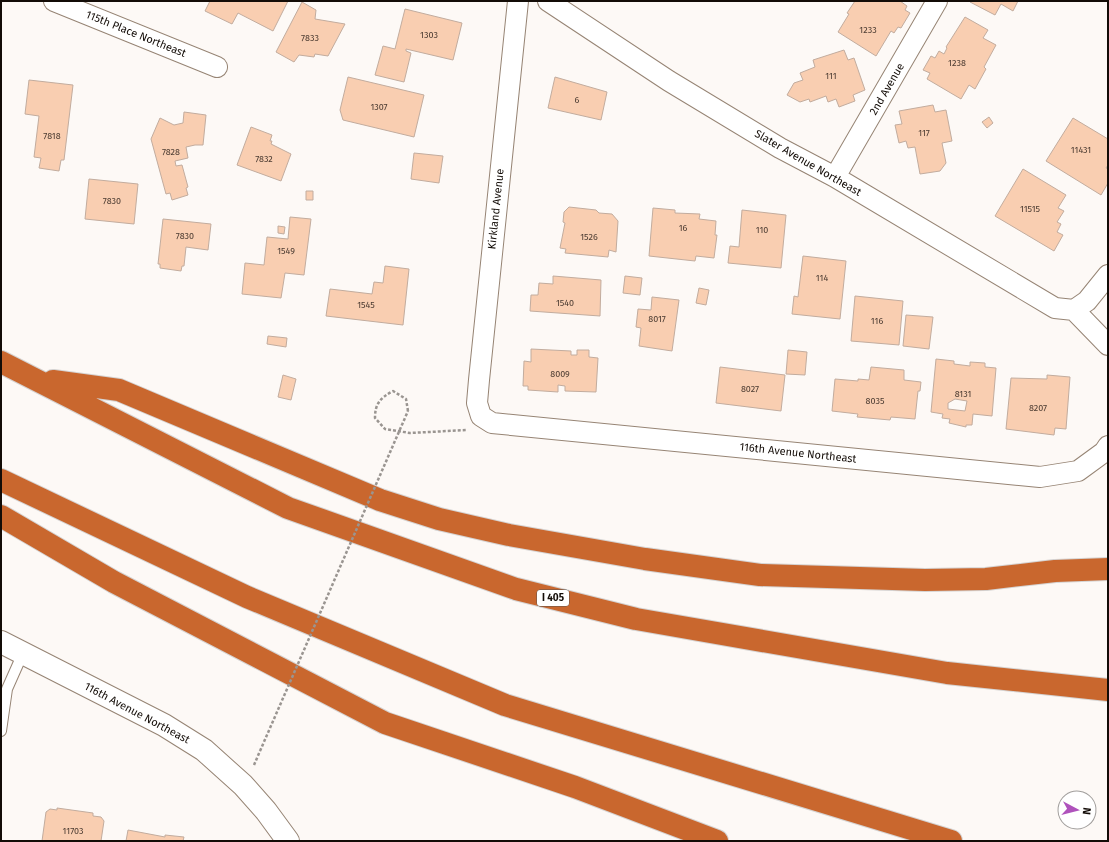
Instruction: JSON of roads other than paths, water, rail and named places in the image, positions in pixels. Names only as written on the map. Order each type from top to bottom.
[{"type":"highway","name":"I 405","points":[[1,362],[288,508],[516,589],[636,619],[939,672],[1108,690]]},
{"type":"highway","points":[[35,379],[119,390],[380,500],[439,519],[510,535],[645,559],[760,575],[910,580],[986,579],[1055,571],[1108,569]]},
{"type":"highway","points":[[1,480],[247,598],[505,705],[951,841]]},
{"type":"highway","points":[[1,516],[114,582],[385,723],[575,787],[717,841]]},
{"type":"street","name":"115th Place Northeast","points":[[54,1],[217,67]]},
{"type":"street","name":"Kirkland Avenue","points":[[481,416],[477,403],[478,380],[518,1]]},
{"type":"street","name":"Slater Avenue Northeast","points":[[548,1],[669,81],[780,148],[835,177],[1055,308],[1074,310]]},
{"type":"street","name":"2nd Avenue","points":[[835,177],[937,1]]},
{"type":"street","points":[[1108,275],[1087,301],[1074,310],[1108,345]]},
{"type":"street","name":"116th Avenue Northeast","points":[[481,416],[492,423],[1040,477],[1078,471],[1104,452],[1108,446]]},
{"type":"street","name":"116th Avenue Northeast","points":[[1,642],[164,725],[204,750],[257,800],[288,841]]},
{"type":"lane","points":[[1,731],[7,689],[23,653]]}]
